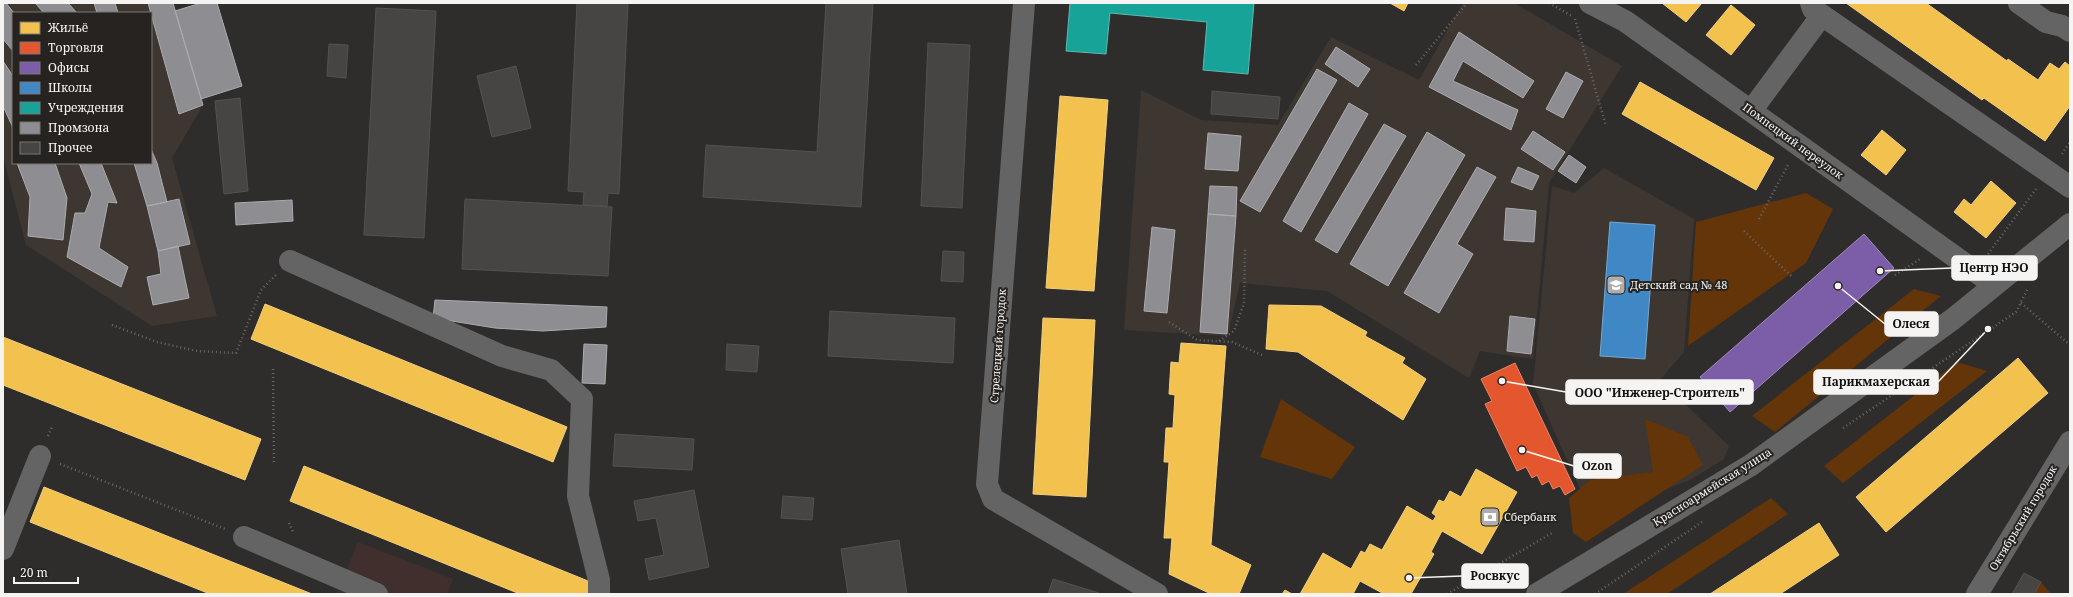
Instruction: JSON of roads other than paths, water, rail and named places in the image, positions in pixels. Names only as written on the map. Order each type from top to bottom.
[{"type":"street","name":"Стрелецкий городок","points":[[1024,3],[987,484],[993,499],[1157,594]]},
{"type":"street","points":[[2019,3],[2046,22],[2062,26],[2070,31]]},
{"type":"street","points":[[1751,111],[1816,9],[2070,187]]},
{"type":"street","name":"Помпецкий переулок","points":[[1583,10],[1625,21],[1993,284]]},
{"type":"street","name":"Красноармейская улица","points":[[1537,594],[1751,465],[1953,319],[1993,284],[2070,224]]},
{"type":"street","points":[[290,261],[502,356],[551,370],[582,399],[578,496],[599,580],[599,594]]},
{"type":"street","name":"Октябрьский городок","points":[[1977,594],[2070,442]]},
{"type":"street","points":[[3,549],[44,446]]},
{"type":"street","points":[[244,536],[376,594]]},
{"type":"place","name":"Центр НЭО","points":[[1880,271]]},
{"type":"place","name":"Детский сад № 48","points":[[1616,285]]},
{"type":"place","name":"Олеся","points":[[1838,286]]},
{"type":"place","name":"Парикмахерская","points":[[1988,329]]},
{"type":"place","name":"ООО \"Инженер-Строитель\"","points":[[1502,381]]},
{"type":"place","name":"Ozon","points":[[1522,450]]},
{"type":"place","name":"Сбербанк","points":[[1490,517]]},
{"type":"place","name":"Росвкус","points":[[1409,578]]}]
